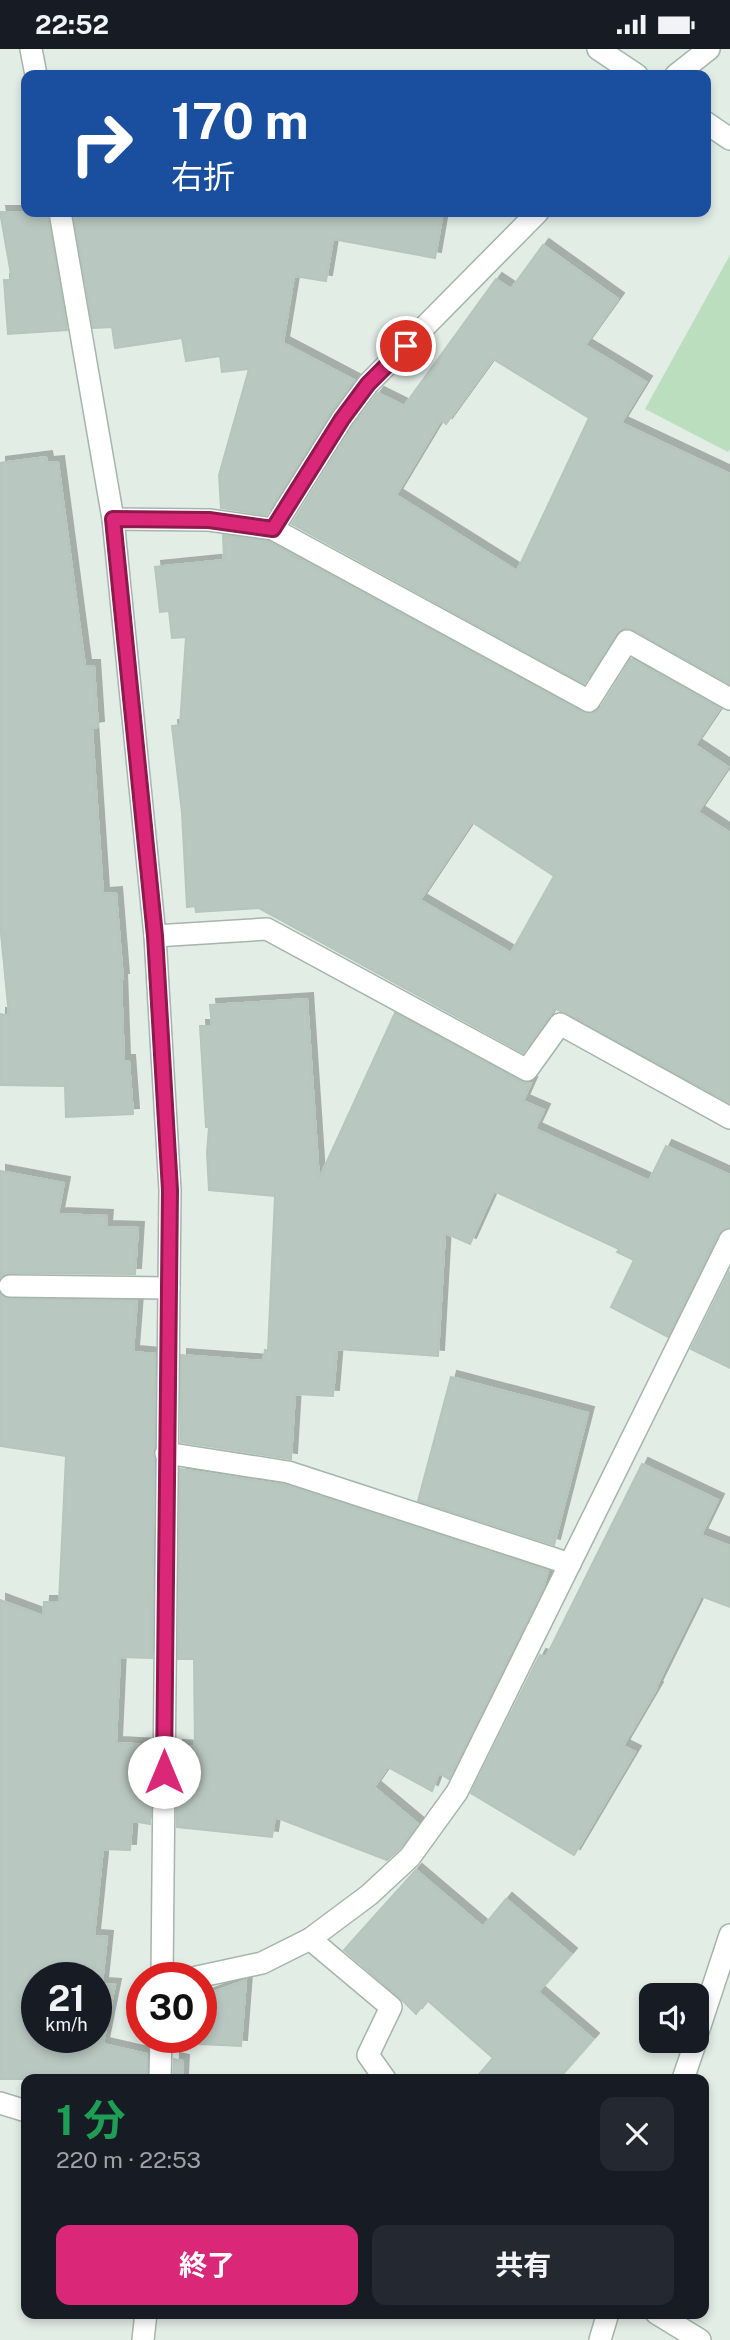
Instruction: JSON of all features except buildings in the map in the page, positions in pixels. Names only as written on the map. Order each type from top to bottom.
[{"type":"street","points":[[32,49],[35,70]]},
{"type":"street","points":[[598,49],[630,70]]},
{"type":"street","points":[[682,70],[709,49]]},
{"type":"street","points":[[711,126],[730,139]]},
{"type":"street","points":[[61,217],[113,519],[155,936],[170,1190],[162,1962]]},
{"type":"street","points":[[273,529],[342,419],[368,384],[533,217]]},
{"type":"street","points":[[113,519],[209,520],[273,529],[589,701],[627,641],[730,699]]},
{"type":"street","points":[[155,936],[267,929],[527,1070],[560,1024],[730,1118]]},
{"type":"street","points":[[217,1973],[262,1963],[310,1940],[369,1895],[410,1857],[457,1792],[730,1240]]},
{"type":"street","points":[[10,1286],[169,1288]]},
{"type":"street","points":[[166,1453],[288,1472],[570,1564]]},
{"type":"street","points":[[310,1940],[391,2007],[369,2055],[382,2074]]},
{"type":"street","points":[[709,2001],[729,1943]]},
{"type":"street","points":[[160,2074],[161,2053]]},
{"type":"street","points":[[685,2074],[691,2053]]},
{"type":"street","points":[[0,2103],[21,2109]]},
{"type":"street","points":[[143,2340],[145,2319]]},
{"type":"street","points":[[600,2340],[606,2319]]},
{"type":"street","points":[[666,2319],[700,2340]]},
{"type":"green space","points":[[730,255],[730,449],[728,452],[645,409]]},
{"type":"route","points":[[164,1772],[170,1190],[155,936],[113,519],[209,520],[273,529],[342,419],[368,384],[406,346]]}]
